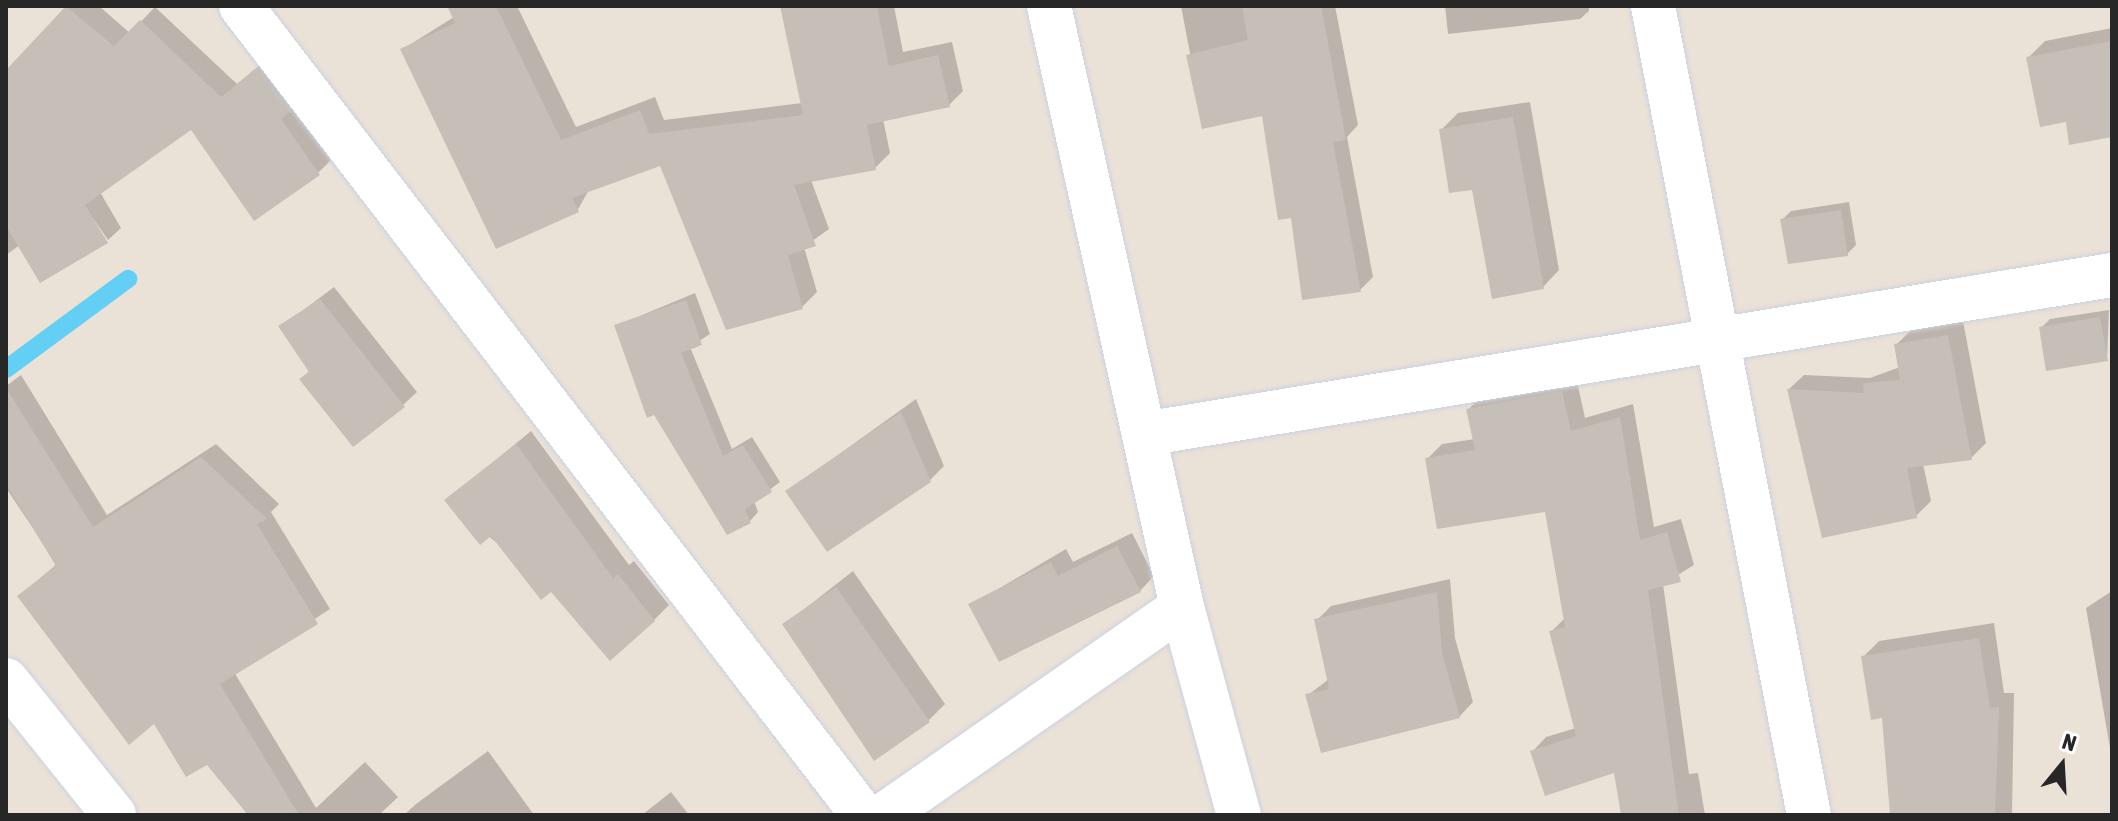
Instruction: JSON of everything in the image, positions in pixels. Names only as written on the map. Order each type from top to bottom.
[{"type":"street","points":[[241,6],[863,815]]},
{"type":"street","points":[[1049,6],[1150,433],[1182,607],[1239,815]]},
{"type":"street","points":[[1653,6],[1723,342],[1809,815]]},
{"type":"street","points":[[1150,433],[1723,342],[2112,275]]},
{"type":"street","points":[[884,815],[1182,607]]},
{"type":"street","points":[[6,680],[114,815]]},
{"type":"building","points":[[66,6],[114,46],[140,20],[221,97],[257,68],[291,111],[281,119],[320,175],[254,221],[191,130],[85,205],[108,243],[40,283],[6,226],[6,70]]},
{"type":"building","points":[[447,6],[496,6],[561,140],[640,110],[649,134],[803,115],[780,6],[877,6],[889,66],[938,55],[950,107],[867,125],[876,170],[794,185],[816,246],[788,255],[803,309],[726,330],[660,166],[572,198],[579,212],[496,249],[400,49],[455,23]]},
{"type":"building","points":[[1242,6],[1321,6],[1346,140],[1333,142],[1361,292],[1302,300],[1291,218],[1278,220],[1262,116],[1202,129],[1186,55],[1248,40]]},
{"type":"building","points":[[2112,41],[2112,137],[2069,145],[2066,122],[2040,127],[2026,57]]},
{"type":"building","points":[[1513,117],[1544,289],[1492,299],[1472,190],[1449,193],[1439,129]]},
{"type":"building","points":[[1841,210],[1848,256],[1788,264],[1780,219]]},
{"type":"building","points":[[320,299],[405,407],[353,447],[299,379],[309,372],[278,326]]},
{"type":"building","points":[[686,300],[702,345],[681,353],[723,456],[743,445],[772,492],[745,509],[751,523],[727,535],[654,415],[647,418],[614,325]]},
{"type":"building","points":[[2100,317],[2108,361],[2046,371],[2039,327]]},
{"type":"building","points":[[1948,335],[1972,460],[1907,468],[1917,518],[1822,538],[1787,389],[1864,393],[1863,383],[1900,380],[1894,344]]},
{"type":"building","points":[[6,388],[93,527],[201,457],[267,519],[257,524],[318,624],[220,684],[299,815],[248,815],[207,765],[186,777],[154,724],[129,745],[17,596],[56,566],[6,484]]},
{"type":"building","points":[[1562,391],[1571,431],[1620,417],[1640,540],[1667,532],[1681,582],[1648,590],[1679,815],[1621,815],[1614,773],[1545,796],[1530,751],[1576,736],[1549,631],[1565,627],[1545,512],[1437,529],[1425,458],[1475,450],[1466,409]]},
{"type":"building","points":[[901,412],[931,482],[827,552],[785,491]]},
{"type":"building","points":[[516,444],[613,578],[618,574],[655,621],[610,661],[551,592],[541,600],[491,536],[480,545],[444,500]]},
{"type":"building","points":[[1117,546],[1141,592],[999,662],[968,604],[1051,562],[1058,576]]},
{"type":"building","points":[[836,587],[930,722],[874,761],[782,624]]},
{"type":"building","points":[[1437,592],[1442,653],[1460,718],[1321,753],[1305,694],[1329,689],[1314,619]]},
{"type":"building","points":[[1979,638],[1990,708],[1999,707],[1995,815],[1890,815],[1882,718],[1871,720],[1861,656]]},
{"type":"waterway","points":[[6,369],[128,279]]}]
